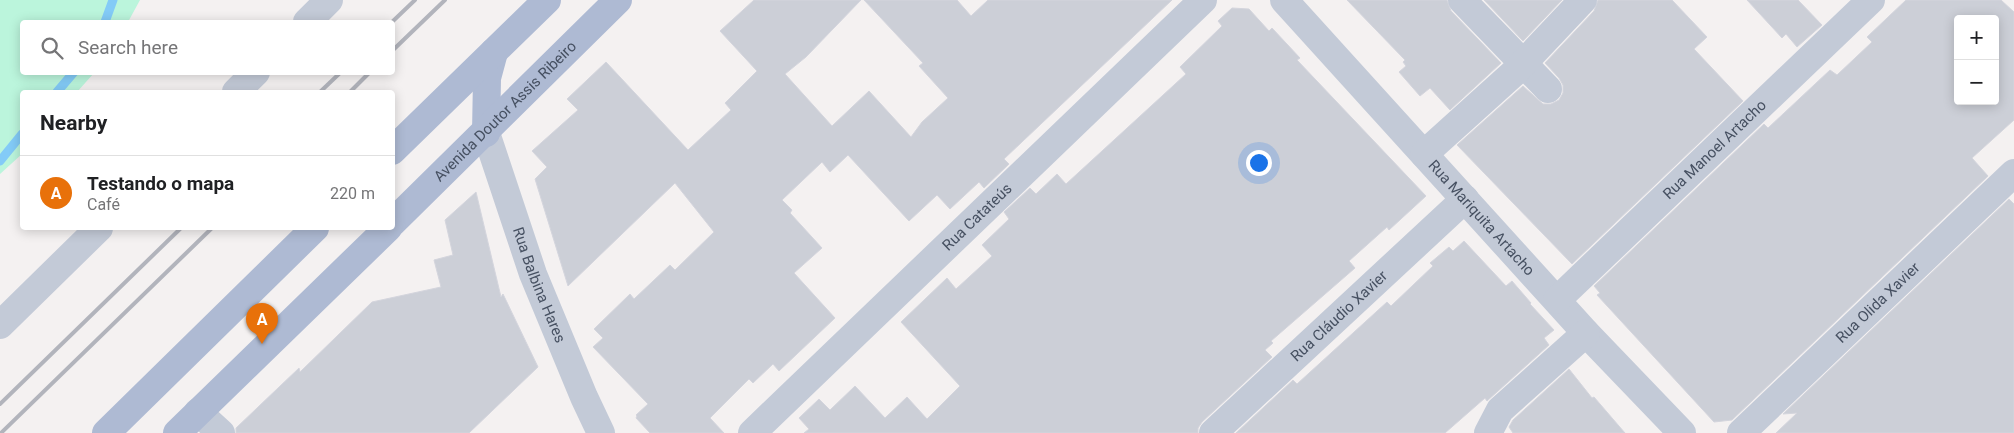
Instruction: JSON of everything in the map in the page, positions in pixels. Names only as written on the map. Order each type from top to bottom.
[{"type":"main road","points":[[395,148],[547,0]]},
{"type":"main road","name":"Avenida Doutor Assis Ribeiro","points":[[395,220],[618,0]]},
{"type":"main road","points":[[486,132],[487,78],[494,52]]},
{"type":"main road","points":[[106,433],[313,230]]},
{"type":"main road","points":[[177,433],[386,230]]},
{"type":"street","points":[[309,20],[329,0]]},
{"type":"street","name":"Rua Catateús","points":[[752,433],[1203,0]]},
{"type":"street","name":"Rua Mariquita Artacho","points":[[1284,0],[1586,333],[1682,433]]},
{"type":"street","points":[[1462,0],[1548,89]]},
{"type":"street","points":[[1424,154],[1516,71],[1522,62],[1583,0]]},
{"type":"street","name":"Rua Manoel Artacho","points":[[1557,300],[1871,0]]},
{"type":"street","points":[[238,90],[253,75]]},
{"type":"street","name":"Rua Balbina Hares","points":[[486,132],[533,274],[584,397],[602,433]]},
{"type":"street","name":"Rua Olida Xavier","points":[[1741,433],[2014,173]]},
{"type":"street","name":"Rua Cláudio Xavier","points":[[1213,433],[1466,199]]},
{"type":"street","points":[[0,325],[97,230]]},
{"type":"street","points":[[1488,433],[1500,410],[1586,333]]},
{"type":"street","points":[[198,412],[221,433]]},
{"type":"green space","points":[[0,0],[140,0],[129,20],[20,20],[20,75],[92,75],[79,90],[20,90],[20,156],[0,174]]},
{"type":"building","points":[[754,0],[861,0],[806,57],[785,74],[832,126],[869,91],[911,137],[922,122],[948,98],[919,66],[923,63],[864,0],[957,0],[971,16],[988,0],[1172,0],[1004,159],[1009,164],[984,188],[979,182],[950,209],[937,195],[909,221],[848,155],[830,172],[822,162],[782,200],[792,210],[790,213],[822,248],[794,273],[835,318],[779,371],[773,364],[753,383],[749,379],[710,418],[724,433],[650,433],[636,418],[636,415],[648,404],[593,347],[603,338],[594,329],[630,294],[634,299],[670,265],[675,270],[714,232],[675,183],[568,286],[535,179],[547,167],[532,151],[578,110],[567,99],[606,62],[688,150],[731,110],[725,103],[757,71],[720,31]]},
{"type":"building","points":[[1347,0],[1447,0],[1451,11],[1501,63],[1450,110],[1430,88],[1420,96],[1399,72],[1406,66],[1403,62],[1405,60]]},
{"type":"building","points":[[1484,0],[1562,0],[1523,41]]},
{"type":"building","points":[[1598,0],[1672,0],[1707,37],[1694,49],[1743,101],[1572,264],[1457,145],[1523,86],[1543,104],[1551,104],[1559,100],[1563,93],[1563,85],[1545,63],[1594,11]]},
{"type":"building","points":[[1747,0],[1798,0],[1822,25],[1797,47],[1786,34],[1782,38]]},
{"type":"building","points":[[1906,0],[2001,0],[2014,12],[2014,120],[1972,158],[1988,176],[1732,420],[1714,422],[1597,295],[1600,293],[1594,286],[1764,124],[1768,128],[1830,70],[1837,75],[1872,42],[1867,37]]},
{"type":"building","points":[[1232,8],[1249,9],[1269,31],[1272,28],[1300,58],[1297,60],[1426,196],[1389,230],[1387,227],[1349,261],[1355,268],[1271,341],[1273,343],[1265,350],[1272,357],[1202,422],[1198,428],[1198,433],[804,433],[809,429],[799,418],[819,399],[830,410],[855,386],[885,418],[907,397],[927,419],[960,386],[901,322],[947,278],[956,289],[992,256],[982,245],[1009,219],[1004,212],[1030,188],[1036,194],[1057,174],[1066,184],[1186,74],[1180,67],[1222,26],[1218,21]]},
{"type":"building","points":[[476,192],[501,297],[503,294],[538,367],[469,433],[236,433],[236,428],[299,368],[300,372],[372,302],[441,287],[434,260],[453,255],[445,220]]},
{"type":"building","points":[[2009,199],[2014,204],[2014,433],[1776,433],[1797,413],[1783,414]]},
{"type":"building","points":[[1464,241],[1506,286],[1512,281],[1554,330],[1544,338],[1549,345],[1487,401],[1485,398],[1445,433],[1236,433],[1293,380],[1297,384],[1387,302],[1391,306],[1433,266],[1430,263],[1449,247],[1453,251]]},
{"type":"building","points":[[1569,369],[1592,398],[1594,397],[1625,433],[1513,433],[1509,427],[1513,420]]},
{"type":"waterway","points":[[106,20],[113,0]]},
{"type":"waterway","points":[[59,90],[71,75]]},
{"type":"waterway","points":[[0,161],[20,136]]},
{"type":"railway","points":[[394,20],[415,0]]},
{"type":"railway","points":[[395,48],[445,0]]},
{"type":"railway","points":[[322,90],[338,75]]},
{"type":"railway","points":[[352,90],[367,75]]},
{"type":"railway","points":[[0,404],[179,230]]},
{"type":"railway","points":[[1,433],[210,230]]},
{"type":"place","name":"Testando o mapa","points":[[262,344]]}]
